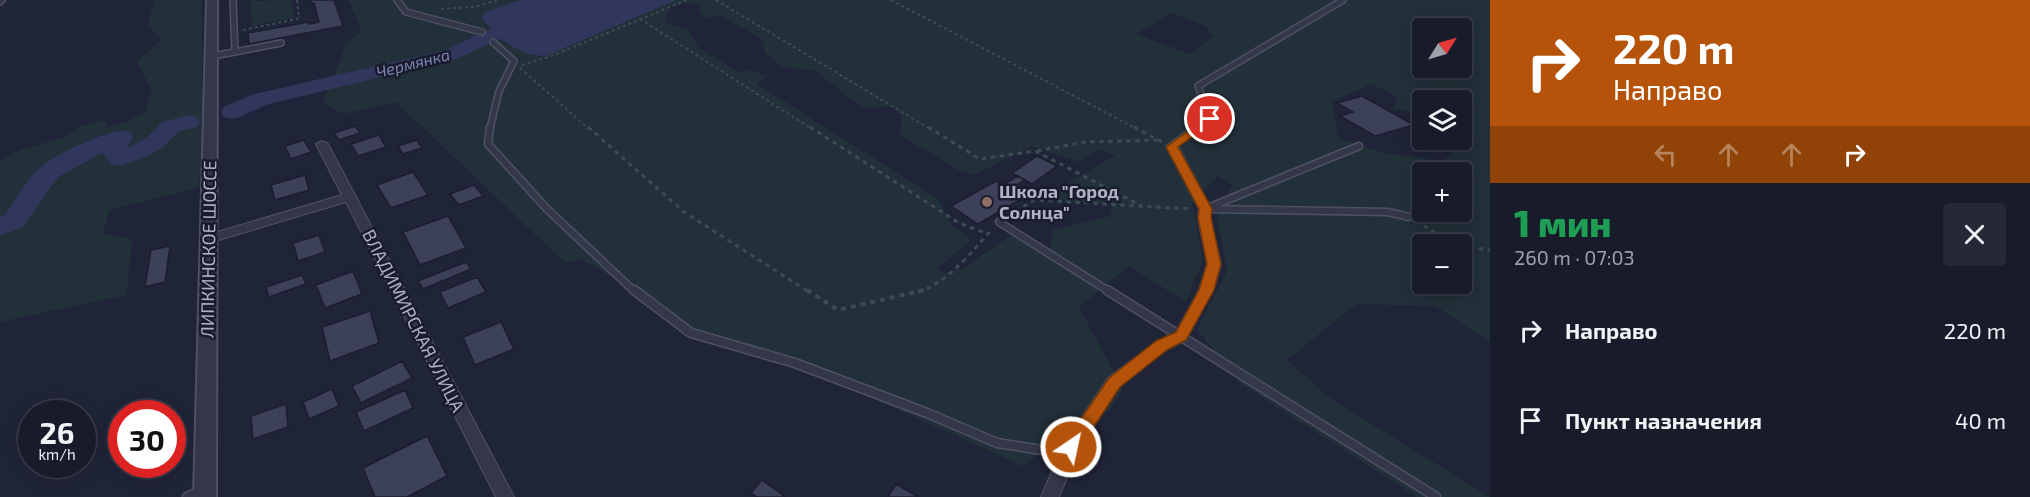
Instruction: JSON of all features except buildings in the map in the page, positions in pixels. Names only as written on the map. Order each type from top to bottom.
[{"type":"street","name":"ЛИПКИНСКОЕ ШОССЕ","points":[[205,493],[212,0]]},
{"type":"street","points":[[1050,497],[1071,447],[1114,382],[1161,346],[1181,336],[1206,290],[1214,264],[1204,218],[1205,209],[1166,143]]},
{"type":"street","name":"ВЛАДИМИРСКАЯ УЛИЦА","points":[[322,144],[505,497]]},
{"type":"street","points":[[209,239],[349,197]]},
{"type":"lane","points":[[233,0],[235,52]]},
{"type":"lane","points":[[397,0],[406,12],[482,32]]},
{"type":"lane","points":[[1166,143],[1210,119],[1198,86],[1343,0]]},
{"type":"lane","points":[[494,42],[514,61],[503,80],[490,114],[489,144],[547,208],[641,297],[691,333],[795,363],[927,413],[997,443],[1042,450],[1071,447]]},
{"type":"lane","points":[[212,56],[282,43]]},
{"type":"lane","points":[[1205,209],[1359,146]]},
{"type":"lane","points":[[1205,209],[1388,212],[1409,217]]},
{"type":"lane","points":[[999,222],[1436,497]]},
{"type":"lane","points":[[187,497],[205,493]]},
{"type":"path","points":[[234,32],[297,19],[299,17],[297,0]]},
{"type":"path","points":[[440,10],[474,7],[498,0]]},
{"type":"path","points":[[687,0],[549,57],[518,67],[684,212],[838,310],[929,289],[967,257],[999,222],[1034,200],[1205,209]]},
{"type":"path","points":[[716,0],[980,159],[1085,142],[1166,143]]},
{"type":"path","points":[[891,0],[1166,143]]},
{"type":"path","points":[[640,19],[959,223],[988,234]]},
{"type":"path","points":[[1035,151],[1143,206]]},
{"type":"path","points":[[1409,217],[1436,234]]},
{"type":"path","points":[[1472,248],[1490,250]]},
{"type":"shaded area","points":[[154,0],[202,0],[202,120],[199,188],[109,210],[103,234],[132,239],[127,295],[0,322],[0,162],[19,150],[65,137],[81,126],[104,120],[108,127],[128,121],[145,112],[151,90],[137,61],[161,40],[148,26]]},
{"type":"shaded area","points":[[291,0],[294,18],[252,26],[250,1]]},
{"type":"shaded area","points":[[349,0],[526,0],[512,43],[661,0],[1490,0],[1490,342],[1435,306],[1356,304],[1287,360],[1331,399],[1490,497],[1417,497],[1238,382],[1197,329],[1227,271],[1217,217],[1232,185],[1218,176],[1192,204],[1203,260],[1186,302],[1129,266],[1079,307],[1123,389],[1109,411],[1062,437],[1023,466],[834,381],[709,343],[620,282],[581,259],[565,263],[396,102],[343,114],[323,102],[346,44],[361,31]],"holes":[[[687,2],[699,5],[700,13],[706,18],[721,16],[762,39],[766,54],[782,67],[816,71],[862,108],[893,107],[902,118],[900,135],[962,172],[975,175],[1031,146],[1080,162],[1097,150],[1116,155],[1056,190],[1059,201],[1112,204],[1110,216],[1053,230],[1049,250],[1018,233],[999,243],[964,268],[944,273],[937,269],[971,240],[950,223],[938,199],[757,84],[766,76],[752,70],[738,72],[698,47],[688,30],[665,22],[669,7]],[[1172,13],[1207,27],[1213,36],[1190,54],[1136,34]],[[1372,84],[1398,97],[1393,110],[1412,112],[1412,90],[1472,90],[1472,150],[1456,150],[1443,161],[1380,152],[1338,138],[1332,101]]]},
{"type":"water","points":[[520,0],[676,0],[546,56],[517,49],[501,39],[481,17],[485,12]]},
{"type":"waterway","name":"Чермянка","points":[[232,112],[259,100],[452,54],[488,37],[590,0]]},
{"type":"waterway","name":"Чермянка","points":[[0,227],[14,221],[49,172],[112,138],[122,136],[113,151],[119,159],[128,156],[150,146],[168,128],[189,122]]},
{"type":"place","name":"Школа \"Город Cолнца\"","points":[[987,202]]},
{"type":"route","points":[[1071,447],[1114,382],[1161,346],[1181,336],[1206,290],[1214,264],[1204,218],[1205,209],[1172,147],[1210,119]]}]
